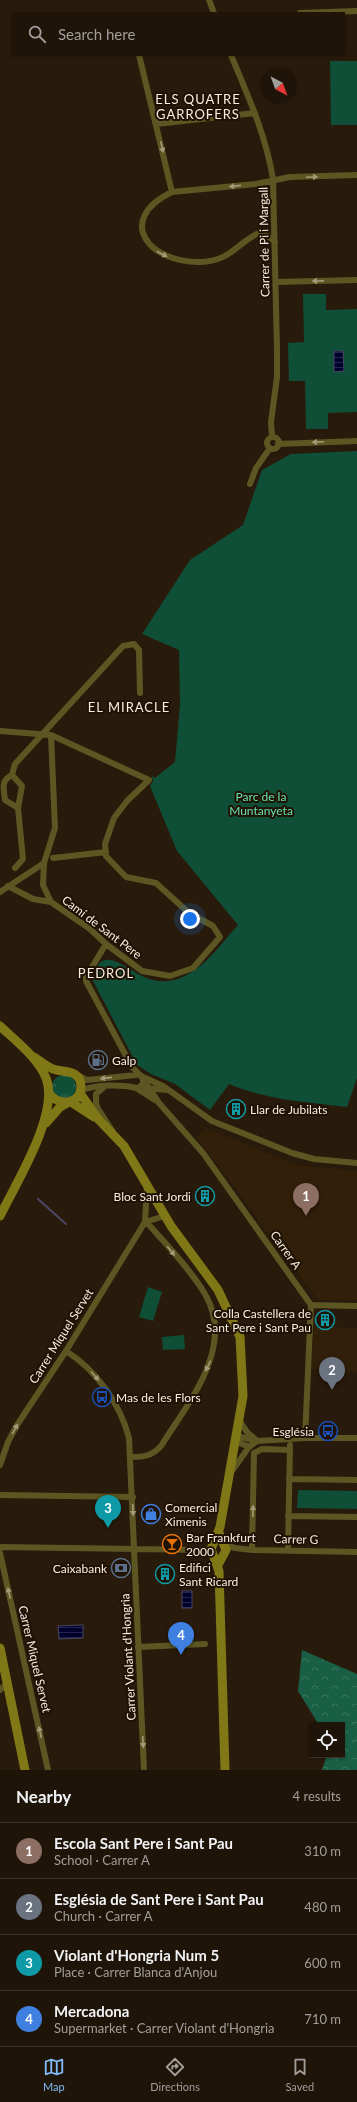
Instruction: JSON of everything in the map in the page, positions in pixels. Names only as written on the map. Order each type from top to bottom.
[{"type":"street","points":[[209,0],[214,11]]},
{"type":"street","points":[[328,12],[357,11]]},
{"type":"street","points":[[139,56],[172,192]]},
{"type":"street","name":"Carrer de Pi i Margall","points":[[231,56],[266,143],[273,180],[276,282],[276,377],[271,422],[272,436]]},
{"type":"street","points":[[156,124],[255,113]]},
{"type":"street","points":[[275,242],[260,232],[226,256],[202,262],[179,260],[158,252],[146,242],[143,234],[144,219],[150,206],[172,192],[256,184],[273,180],[357,175]]},
{"type":"street","points":[[276,282],[357,280]]},
{"type":"street","points":[[270,448],[266,442],[272,436],[277,438],[278,444]]},
{"type":"street","points":[[250,484],[256,468],[270,448],[275,448],[278,444],[357,441]]},
{"type":"street","points":[[12,775],[16,764],[123,646],[134,644],[139,650],[140,693]]},
{"type":"street","points":[[0,730],[44,733],[51,735],[149,780],[127,801],[114,818],[105,844],[106,852],[53,858]]},
{"type":"street","name":"Camí de Sant Pere","points":[[51,735],[55,828],[44,863],[43,885],[51,902]]},
{"type":"street","points":[[12,775],[22,786],[18,808],[23,859],[15,868]]},
{"type":"street","points":[[12,775],[6,777],[3,783],[5,800],[18,808]]},
{"type":"street","name":"Camí de Sant Pere","points":[[8,886],[33,899],[51,902],[90,929],[106,944],[142,971],[170,976],[193,968],[220,937],[213,926],[189,913],[156,883],[126,877],[106,856],[106,852]]},
{"type":"street","points":[[0,892],[44,863]]},
{"type":"street","points":[[106,944],[86,977],[86,981],[137,1077],[136,1088]]},
{"type":"street","points":[[0,1026],[29,1054],[46,1076],[50,1102],[44,1126],[0,1216]]},
{"type":"street","points":[[29,1054],[52,1068],[73,1072],[87,1080],[137,1077],[163,1086],[165,1090],[212,1121],[292,1153],[314,1159],[357,1163]]},
{"type":"street","points":[[63,1070],[53,1075],[49,1089],[56,1101],[69,1102],[98,1120],[124,1146],[165,1216],[218,1290],[240,1337],[243,1396],[217,1549],[225,1770]]},
{"type":"street","points":[[77,1075],[80,1083],[80,1092],[98,1120]]},
{"type":"street","points":[[136,1088],[130,1083],[137,1077]]},
{"type":"street","name":"Carrer A","points":[[137,1077],[148,1088],[159,1104],[207,1159],[311,1305]]},
{"type":"street","points":[[44,1126],[60,1107],[86,1089],[106,1086],[127,1086],[165,1090]]},
{"type":"street","points":[[106,1086],[99,1091],[96,1103],[114,1135]]},
{"type":"street","name":"Carrer A","points":[[136,1088],[159,1104]]},
{"type":"street","points":[[159,1104],[157,1093],[165,1090]]},
{"type":"street","name":"Carrer Miquel Servet","points":[[0,1465],[8,1442],[17,1425],[66,1351],[145,1222],[147,1186]]},
{"type":"street","points":[[145,1222],[165,1216]]},
{"type":"street","points":[[131,1457],[145,1457],[157,1451],[161,1446],[194,1394],[211,1361],[216,1332],[210,1304],[200,1286],[151,1227],[145,1222]]},
{"type":"street","points":[[304,1438],[311,1305],[357,1306]]},
{"type":"street","name":"Carrer Violant d'Hongria","points":[[66,1351],[80,1360],[111,1398],[127,1430],[131,1457],[144,1770]]},
{"type":"street","points":[[239,1420],[247,1432],[257,1441]]},
{"type":"street","points":[[237,1436],[257,1441],[304,1438],[357,1438]]},
{"type":"street","points":[[237,1436],[240,1443],[248,1447]]},
{"type":"street","points":[[288,1549],[290,1440]]},
{"type":"street","points":[[231,1473],[248,1447],[257,1441]]},
{"type":"street","points":[[252,1550],[254,1453],[262,1449],[290,1450]]},
{"type":"street","points":[[289,1479],[357,1480]]},
{"type":"street","points":[[0,1495],[133,1497]]},
{"type":"street","points":[[288,1516],[357,1517]]},
{"type":"street","points":[[0,1547],[217,1549]]},
{"type":"street","name":"Carrer G","points":[[217,1549],[288,1549],[357,1552]]},
{"type":"street","name":"Carrer Miquel Servet","points":[[0,1553],[48,1770]]},
{"type":"street","points":[[138,1647],[205,1644]]},
{"type":"street","points":[[0,1648],[25,1770]]},
{"type":"street","points":[[0,1690],[7,1683]]},
{"type":"shaded area","points":[[206,1128],[296,1165],[357,1171],[357,1300],[318,1300],[196,1137]]},
{"type":"shaded area","points":[[314,1326],[357,1328],[357,1372],[311,1369]]},
{"type":"green space","points":[[330,61],[357,61],[357,125],[331,125]]},
{"type":"green space","points":[[303,294],[326,294],[326,310],[357,309],[357,412],[328,413],[328,429],[306,429],[305,381],[289,381],[288,343],[304,342]]},
{"type":"green space","name":"Parc de la Muntanyeta","points":[[357,451],[357,1078],[347,1107],[272,1097],[229,1084],[210,1110],[175,1084],[151,1074],[137,1065],[92,979],[92,975],[98,965],[103,961],[108,960],[114,961],[152,980],[164,981],[178,979],[198,968],[207,960],[238,925],[177,851],[150,786],[153,781],[152,776],[155,778],[175,762],[180,705],[179,650],[142,634],[190,560],[243,525],[262,470],[291,454]]},
{"type":"green space","points":[[64,1075],[72,1079],[76,1087],[72,1095],[64,1099],[56,1095],[52,1087],[56,1079]]},
{"type":"green space","points":[[148,1287],[162,1292],[153,1321],[139,1317]]},
{"type":"green space","points":[[184,1335],[185,1349],[163,1350],[162,1337]]},
{"type":"green space","points":[[298,1490],[357,1491],[357,1509],[297,1508]]},
{"type":"green space","points":[[302,1650],[357,1674],[357,1770],[322,1770],[326,1758],[345,1758],[345,1722],[317,1722],[298,1691]]},
{"type":"water","points":[[334,351],[343,351],[344,371],[334,372]]},
{"type":"water","points":[[182,1591],[192,1591],[192,1608],[182,1608]]},
{"type":"water","points":[[83,1625],[83,1638],[59,1639],[58,1626]]},
{"type":"waterway","points":[[38,1199],[66,1224]]},
{"type":"place","name":"Galp","points":[[98,1060]]},
{"type":"place","name":"Llar de Jubilats","points":[[236,1109]]},
{"type":"place","name":"Bloc Sant Jordi","points":[[205,1196]]},
{"type":"place","name":"Escola Sant Pere i Sant Pau","points":[[306,1216]]},
{"type":"place","name":"Colla Castellera de Sant Pere i Sant Pau","points":[[325,1320]]},
{"type":"place","name":"Església de Sant Pere i Sant Pau","points":[[332,1390]]},
{"type":"place","name":"Mas de les Flors","points":[[102,1397]]},
{"type":"place","name":"Església","points":[[328,1431]]},
{"type":"place","name":"Comercial Ximenis","points":[[151,1514]]},
{"type":"place","name":"Violant d'Hongria Num 5","points":[[108,1528]]},
{"type":"place","name":"Bar Frankfurt 2000","points":[[172,1544]]},
{"type":"place","name":"Caixabank","points":[[121,1568]]},
{"type":"place","name":"Edifici Sant Ricard","points":[[165,1574]]},
{"type":"place","name":"Mercadona","points":[[181,1655]]},
{"type":"district","name":"ELS QUATRE GARROFERS","points":[[198,106]]},
{"type":"district","name":"EL MIRACLE","points":[[129,707]]},
{"type":"district","name":"PEDROL","points":[[106,973]]}]
